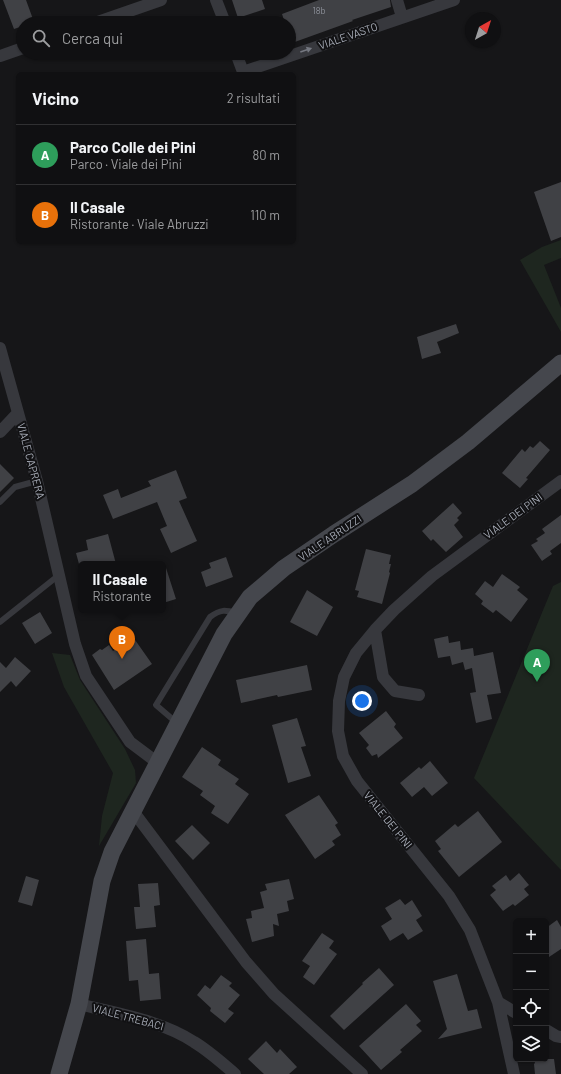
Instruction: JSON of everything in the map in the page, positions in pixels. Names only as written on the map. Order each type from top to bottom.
[{"type":"street","points":[[115,16],[161,0]]},
{"type":"street","points":[[216,0],[222,16]]},
{"type":"street","points":[[397,0],[402,17]]},
{"type":"street","name":"VIALE VASTO","points":[[296,54],[454,0]]},
{"type":"street","points":[[0,56],[16,50]]},
{"type":"street","name":"VIALE VASTO","points":[[239,60],[243,72],[278,60]]},
{"type":"street","name":"VIALE CAPRERA","points":[[0,348],[37,481],[59,575],[71,645],[86,676],[130,742],[158,764]]},
{"type":"street","name":"VIALE ABRUZZI","points":[[59,1074],[79,1004],[102,881],[112,852],[224,634],[250,597],[284,568],[418,479],[468,442],[561,363]]},
{"type":"street","points":[[0,432],[18,413]]},
{"type":"street","name":"VIALE DEI PINI","points":[[514,1074],[498,1002],[470,930],[449,896],[357,781],[343,756],[338,730],[339,701],[344,677],[356,653],[394,610],[432,576],[561,481]]},
{"type":"street","points":[[375,630],[383,677],[395,691],[419,695]]},
{"type":"street","points":[[133,811],[246,962],[274,994],[362,1074]]},
{"type":"street","points":[[498,1002],[513,1011]]},
{"type":"street","name":"VIALE TREBACI","points":[[79,1004],[148,1021],[174,1031],[195,1042],[217,1058],[235,1074]]},
{"type":"street","points":[[549,1032],[561,1037]]},
{"type":"lane","points":[[0,502],[15,487],[37,481]]},
{"type":"lane","points":[[0,622],[59,575]]},
{"type":"lane","points":[[178,724],[156,705],[210,617],[223,610],[239,613]]},
{"type":"shaded area","points":[[561,240],[561,258],[544,265],[561,308],[561,332],[520,260],[542,247]]},
{"type":"shaded area","points":[[561,582],[561,870],[474,778],[553,586]]},
{"type":"shaded area","points":[[52,653],[70,655],[80,680],[125,749],[135,770],[136,783],[99,846],[102,816],[113,773],[64,687]]},
{"type":"building","points":[[3,0],[26,0],[32,16],[16,16],[16,28],[14,29]]},
{"type":"building","points":[[232,0],[262,0],[265,9],[244,16],[237,16]]},
{"type":"building","points":[[319,0],[390,0],[391,7],[296,42],[296,16],[283,16],[282,14]]},
{"type":"building","points":[[561,182],[561,237],[551,241],[534,192]]},
{"type":"building","points":[[456,324],[459,333],[437,342],[441,353],[422,359],[417,337]]},
{"type":"building","points":[[540,441],[550,450],[526,478],[528,479],[520,488],[502,473],[522,449],[525,452],[530,446],[533,448]]},
{"type":"building","points":[[0,464],[14,478],[0,492]]},
{"type":"building","points":[[176,470],[187,498],[179,501],[197,541],[171,553],[160,529],[167,526],[157,502],[113,519],[103,495],[118,489],[121,498],[151,486],[148,481]]},
{"type":"building","points":[[453,503],[462,513],[457,518],[459,520],[454,525],[463,537],[446,552],[433,539],[431,541],[422,531]]},
{"type":"building","points":[[561,515],[561,543],[550,551],[552,554],[542,561],[531,545],[538,541],[536,539],[545,533],[542,529]]},
{"type":"building","points":[[108,534],[115,561],[78,561],[76,553],[88,550],[86,540]]},
{"type":"building","points":[[366,549],[391,555],[389,564],[391,564],[390,573],[382,604],[357,597],[359,591],[355,590]]},
{"type":"building","points":[[226,557],[233,577],[206,587],[201,572],[211,568],[209,563]]},
{"type":"building","points":[[166,568],[176,599],[166,602]]},
{"type":"building","points":[[502,574],[520,587],[517,590],[528,599],[511,622],[496,610],[493,613],[481,604],[483,601],[475,594],[485,581],[493,587]]},
{"type":"building","points":[[307,590],[333,607],[317,636],[290,622]]},
{"type":"building","points":[[40,612],[52,633],[35,644],[22,623]]},
{"type":"building","points":[[448,636],[449,643],[460,641],[461,650],[473,648],[474,656],[493,652],[501,693],[487,695],[492,719],[476,723],[470,693],[476,692],[472,668],[465,670],[463,662],[452,665],[450,656],[438,658],[434,639]]},
{"type":"building","points":[[133,637],[152,664],[114,690],[92,655],[109,645],[113,651]]},
{"type":"building","points":[[15,657],[31,671],[16,687],[11,681],[0,692],[0,662],[6,668]]},
{"type":"building","points":[[307,665],[312,690],[278,697],[277,695],[241,703],[236,680]]},
{"type":"building","points":[[386,711],[396,724],[394,727],[403,738],[378,758],[377,754],[372,756],[366,748],[369,745],[359,733]]},
{"type":"building","points":[[297,718],[306,746],[301,747],[311,776],[288,783],[272,725]]},
{"type":"building","points":[[202,747],[221,760],[218,765],[239,779],[235,784],[249,794],[228,824],[211,813],[215,806],[200,795],[203,791],[182,777]]},
{"type":"building","points":[[430,761],[448,783],[432,796],[424,787],[412,797],[400,783],[419,767],[421,769]]},
{"type":"building","points":[[319,795],[338,823],[335,825],[341,835],[332,841],[335,845],[315,859],[285,815]]},
{"type":"building","points":[[478,811],[502,842],[459,877],[438,851],[441,849],[435,841],[455,824],[458,827]]},
{"type":"building","points":[[192,825],[210,843],[193,860],[175,841]]},
{"type":"building","points":[[519,873],[529,885],[524,889],[529,895],[515,906],[513,904],[503,911],[490,895],[496,890],[492,886],[506,875],[510,881]]},
{"type":"building","points":[[26,876],[39,880],[32,906],[18,902]]},
{"type":"building","points":[[289,879],[294,899],[287,901],[289,911],[277,914],[279,926],[273,924],[274,936],[252,942],[246,919],[252,918],[251,911],[264,908],[260,892],[267,890],[265,884]]},
{"type":"building","points":[[158,883],[160,905],[154,906],[156,927],[136,929],[134,907],[140,907],[138,884]]},
{"type":"building","points":[[400,899],[405,905],[412,900],[422,916],[416,920],[423,931],[408,940],[403,933],[390,941],[381,926],[392,919],[385,908]]},
{"type":"building","points":[[557,920],[561,927],[561,949],[549,957],[549,954],[549,926]]},
{"type":"building","points":[[322,933],[334,941],[329,948],[337,954],[314,985],[303,977],[310,966],[302,961]]},
{"type":"building","points":[[146,939],[149,974],[159,973],[161,999],[140,1001],[138,980],[129,981],[126,941]]},
{"type":"building","points":[[379,968],[394,985],[344,1030],[330,1016]]},
{"type":"building","points":[[457,974],[468,1011],[477,1009],[482,1028],[438,1039],[447,1029],[433,981]]},
{"type":"building","points":[[221,975],[232,983],[229,986],[240,995],[228,1009],[234,1013],[225,1023],[210,1011],[211,1008],[197,995],[205,985],[210,989]]},
{"type":"building","points":[[406,1004],[421,1021],[416,1025],[422,1031],[400,1050],[402,1052],[381,1070],[359,1046]]},
{"type":"building","points":[[266,1041],[277,1053],[280,1049],[297,1067],[289,1074],[264,1074],[248,1059]]},
{"type":"building","points":[[549,1059],[554,1059],[556,1074],[535,1074],[535,1063],[549,1062]]},
{"type":"place","name":"Il Casale","points":[[122,659]]},
{"type":"place","name":"Parco Colle dei Pini","points":[[537,682]]}]
